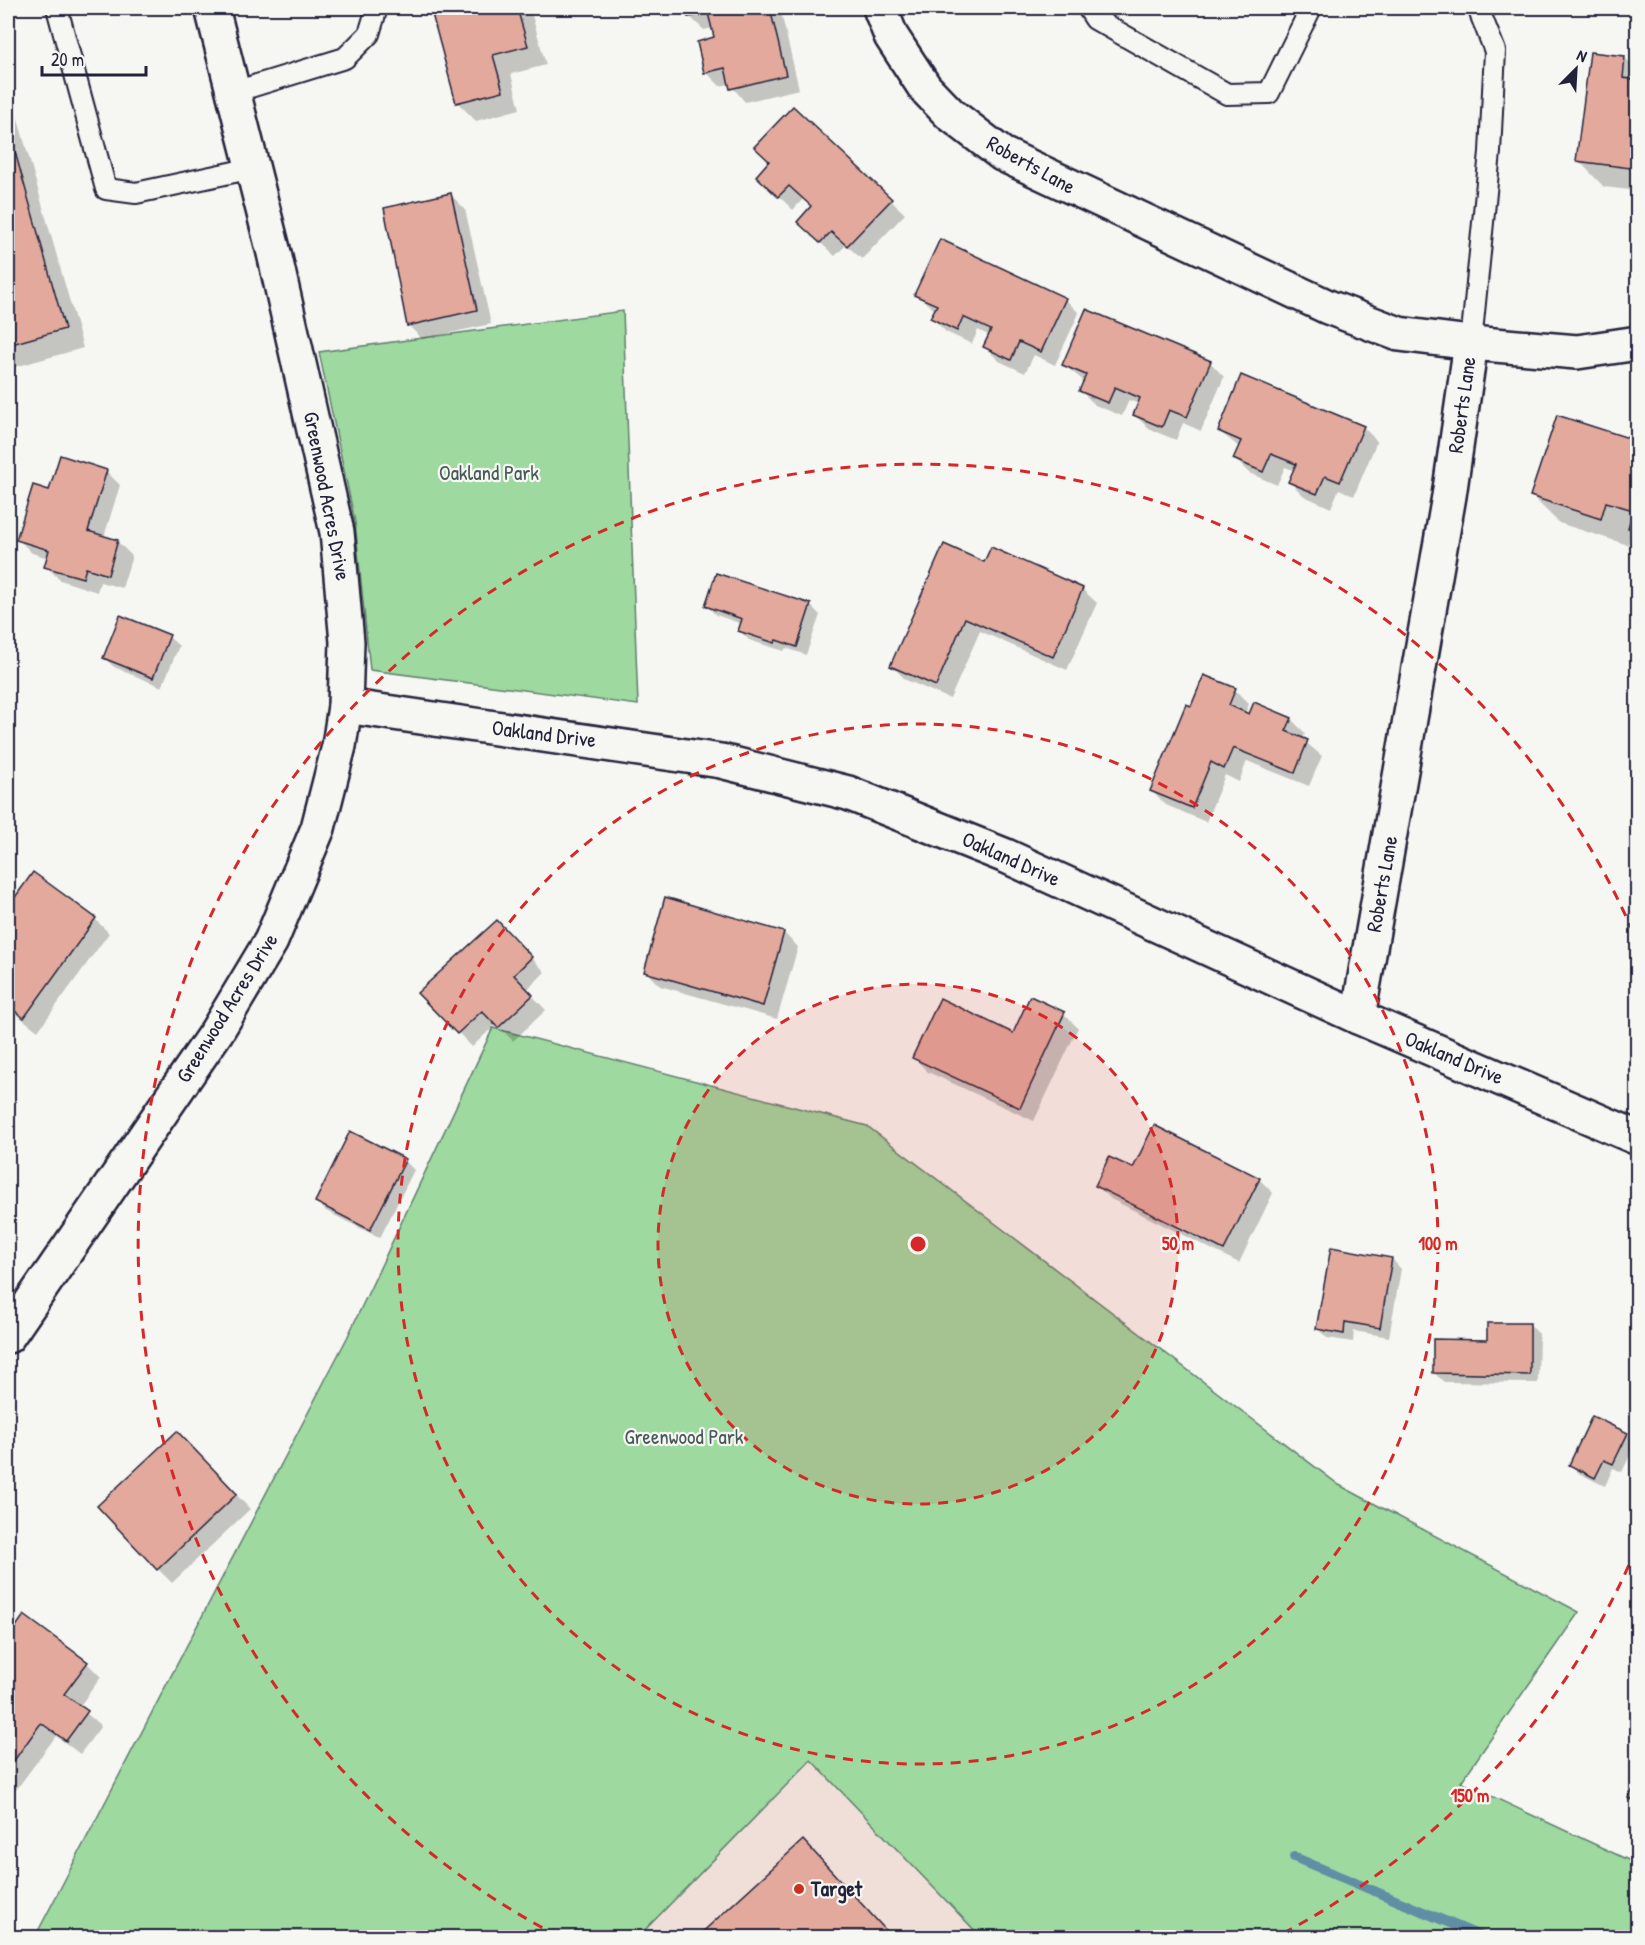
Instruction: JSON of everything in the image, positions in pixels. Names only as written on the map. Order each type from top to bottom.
[{"type":"street","name":"Greenwood Acres Drive","points":[[8,1336],[217,1031],[271,941],[318,828],[339,746],[345,706],[348,650],[345,591],[337,532],[326,471],[212,8]]},
{"type":"street","name":"Roberts Lane","points":[[880,8],[891,36],[925,88],[950,114],[1002,154],[1328,307],[1399,334],[1471,343],[1449,496],[1358,1017]]},
{"type":"street","points":[[1471,343],[1577,352],[1638,343]]},
{"type":"street","name":"Oakland Drive","points":[[345,706],[721,761],[848,793],[1006,856],[1358,1017],[1638,1138]]},
{"type":"lane","points":[[57,8],[106,189],[136,193],[253,168]]},
{"type":"lane","points":[[234,92],[345,58],[369,34],[377,8]]},
{"type":"lane","points":[[1088,8],[1095,19],[1227,94],[1269,93],[1311,8]]},
{"type":"lane","points":[[1471,343],[1490,152],[1495,51],[1478,8]]},
{"type":"shaded area","points":[[811,1760],[981,1937],[638,1938]]},
{"type":"green space","name":"Oakland Park","points":[[623,311],[638,705],[370,670],[355,522],[319,352]]},
{"type":"green space","name":"Greenwood Park","points":[[493,1028],[867,1126],[1339,1485],[1579,1612],[1461,1782],[1637,1864],[1637,1937],[981,1937],[811,1760],[638,1937],[35,1937],[347,1338]]},
{"type":"building","points":[[449,8],[517,8],[528,46],[493,55],[503,91],[456,103],[432,14]]},
{"type":"building","points":[[686,8],[770,8],[786,75],[730,89],[725,68],[704,73],[697,42],[714,37],[708,13],[688,17]]},
{"type":"building","points":[[1590,52],[1625,56],[1623,78],[1638,80],[1638,169],[1576,161]]},
{"type":"building","points":[[793,106],[892,199],[847,246],[831,232],[820,243],[797,222],[811,206],[789,186],[778,197],[756,176],[769,161],[754,147]]},
{"type":"building","points":[[8,127],[65,329],[8,345]]},
{"type":"building","points":[[451,193],[477,310],[407,326],[384,208]]},
{"type":"building","points":[[940,239],[1066,298],[1041,352],[1019,342],[1011,360],[983,347],[991,330],[963,317],[957,331],[930,318],[937,305],[914,295]]},
{"type":"building","points":[[1086,309],[1211,361],[1187,417],[1169,410],[1162,427],[1133,415],[1140,398],[1115,387],[1108,403],[1079,391],[1086,375],[1062,365]]},
{"type":"building","points":[[1241,375],[1364,426],[1340,482],[1325,476],[1317,494],[1288,482],[1296,464],[1271,454],[1263,472],[1233,459],[1241,441],[1218,431]]},
{"type":"building","points":[[1557,415],[1638,441],[1638,531],[1628,528],[1633,510],[1606,502],[1601,519],[1530,496]]},
{"type":"building","points":[[60,455],[107,470],[88,531],[118,540],[108,575],[86,568],[83,578],[44,567],[49,550],[16,540],[33,485],[49,490]]},
{"type":"building","points":[[944,544],[984,562],[991,547],[1083,588],[1053,657],[965,618],[936,686],[890,666]]},
{"type":"building","points":[[716,573],[811,604],[797,647],[776,640],[775,643],[738,631],[742,619],[705,606]]},
{"type":"building","points":[[120,615],[170,635],[153,678],[103,658]]},
{"type":"building","points":[[1204,675],[1236,688],[1229,705],[1249,714],[1254,702],[1292,718],[1286,731],[1308,740],[1295,773],[1233,748],[1224,769],[1211,762],[1192,808],[1150,791],[1186,704],[1191,706]]},
{"type":"building","points":[[33,872],[96,918],[24,1018],[8,1006],[8,907]]},
{"type":"building","points":[[665,897],[784,932],[763,1006],[644,972]]},
{"type":"building","points":[[497,920],[532,957],[514,975],[533,995],[498,1028],[482,1011],[457,1034],[417,993]]},
{"type":"building","points":[[1030,996],[1065,1012],[1020,1108],[912,1058],[940,998],[1013,1033]]},
{"type":"building","points":[[1154,1125],[1260,1178],[1224,1250],[1095,1186],[1109,1157],[1133,1168]]},
{"type":"building","points":[[350,1131],[406,1159],[370,1230],[315,1202]]},
{"type":"building","points":[[1331,1247],[1392,1258],[1380,1328],[1345,1322],[1344,1334],[1316,1329]]},
{"type":"building","points":[[1487,1323],[1530,1323],[1530,1375],[1433,1373],[1433,1339],[1487,1340]]},
{"type":"building","points":[[1592,1416],[1628,1433],[1613,1464],[1604,1460],[1595,1478],[1569,1465]]},
{"type":"building","points":[[177,1431],[237,1494],[157,1570],[97,1506]]},
{"type":"building","points":[[24,1615],[88,1662],[64,1694],[88,1711],[66,1741],[41,1723],[8,1769],[8,1638]]},
{"type":"building","points":[[1638,1781],[1638,1803],[1628,1798]]},
{"type":"building","name":"Target","points":[[803,1840],[893,1938],[696,1938]]},
{"type":"waterway","points":[[1294,1857],[1485,1938]]},
{"type":"place","name":"Target","points":[[799,1889]]}]
